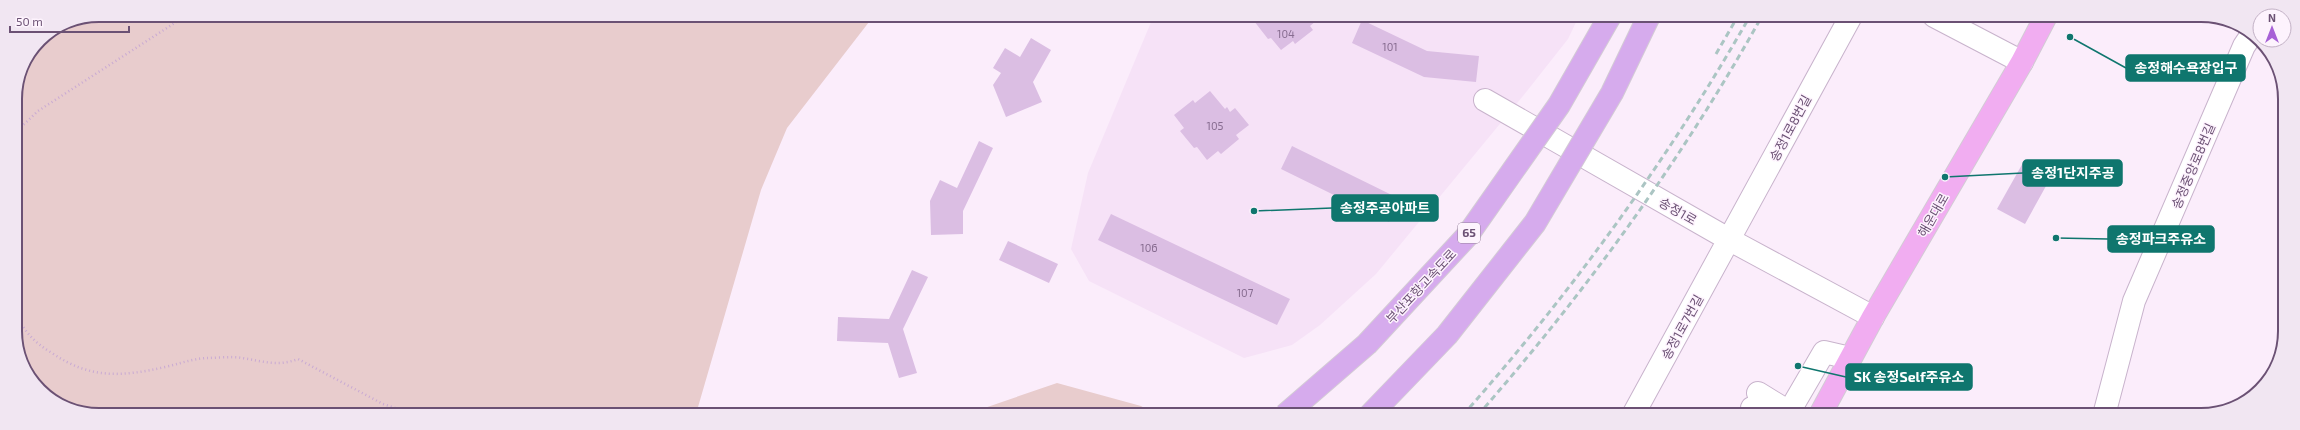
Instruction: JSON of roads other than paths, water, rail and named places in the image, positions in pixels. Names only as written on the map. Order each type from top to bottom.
[{"type":"highway","name":"부산포항고속도로","points":[[1293,408],[1368,344],[1467,236],[1559,105],[1607,22]]},
{"type":"highway","points":[[1377,408],[1447,335],[1535,223],[1612,93],[1646,22]]},
{"type":"main road","name":"해운대로","points":[[1824,408],[1873,317],[2022,62],[2043,22]]},
{"type":"street","name":"송정1로8번길","points":[[1730,240],[1848,22]]},
{"type":"street","points":[[1945,22],[2022,62]]},
{"type":"street","name":"송정중앙로8번길","points":[[2106,408],[2134,301],[2244,46],[2249,39]]},
{"type":"street","name":"송정1로","points":[[1485,100],[1730,240],[1873,317]]},
{"type":"street","name":"송정1로7번길","points":[[1638,408],[1730,240]]},
{"type":"street","points":[[1792,408],[1824,352],[1850,358]]},
{"type":"street","points":[[1758,405],[1770,408]]},
{"type":"railway","points":[[1716,54],[1735,22]]},
{"type":"railway","points":[[1469,408],[1542,321],[1617,223],[1686,121],[1746,22]]},
{"type":"railway","points":[[1484,408],[1557,321],[1631,223],[1699,121],[1732,69],[1759,22]]},
{"type":"place","name":"송정해수욕장입구","points":[[2070,37]]},
{"type":"place","name":"송정1단지주공","points":[[1945,177]]},
{"type":"place","name":"송정주공아파트","points":[[1254,211]]},
{"type":"place","name":"송정파크주유소","points":[[2056,238]]},
{"type":"place","name":"SK 송정Self주유소","points":[[1798,366]]}]
